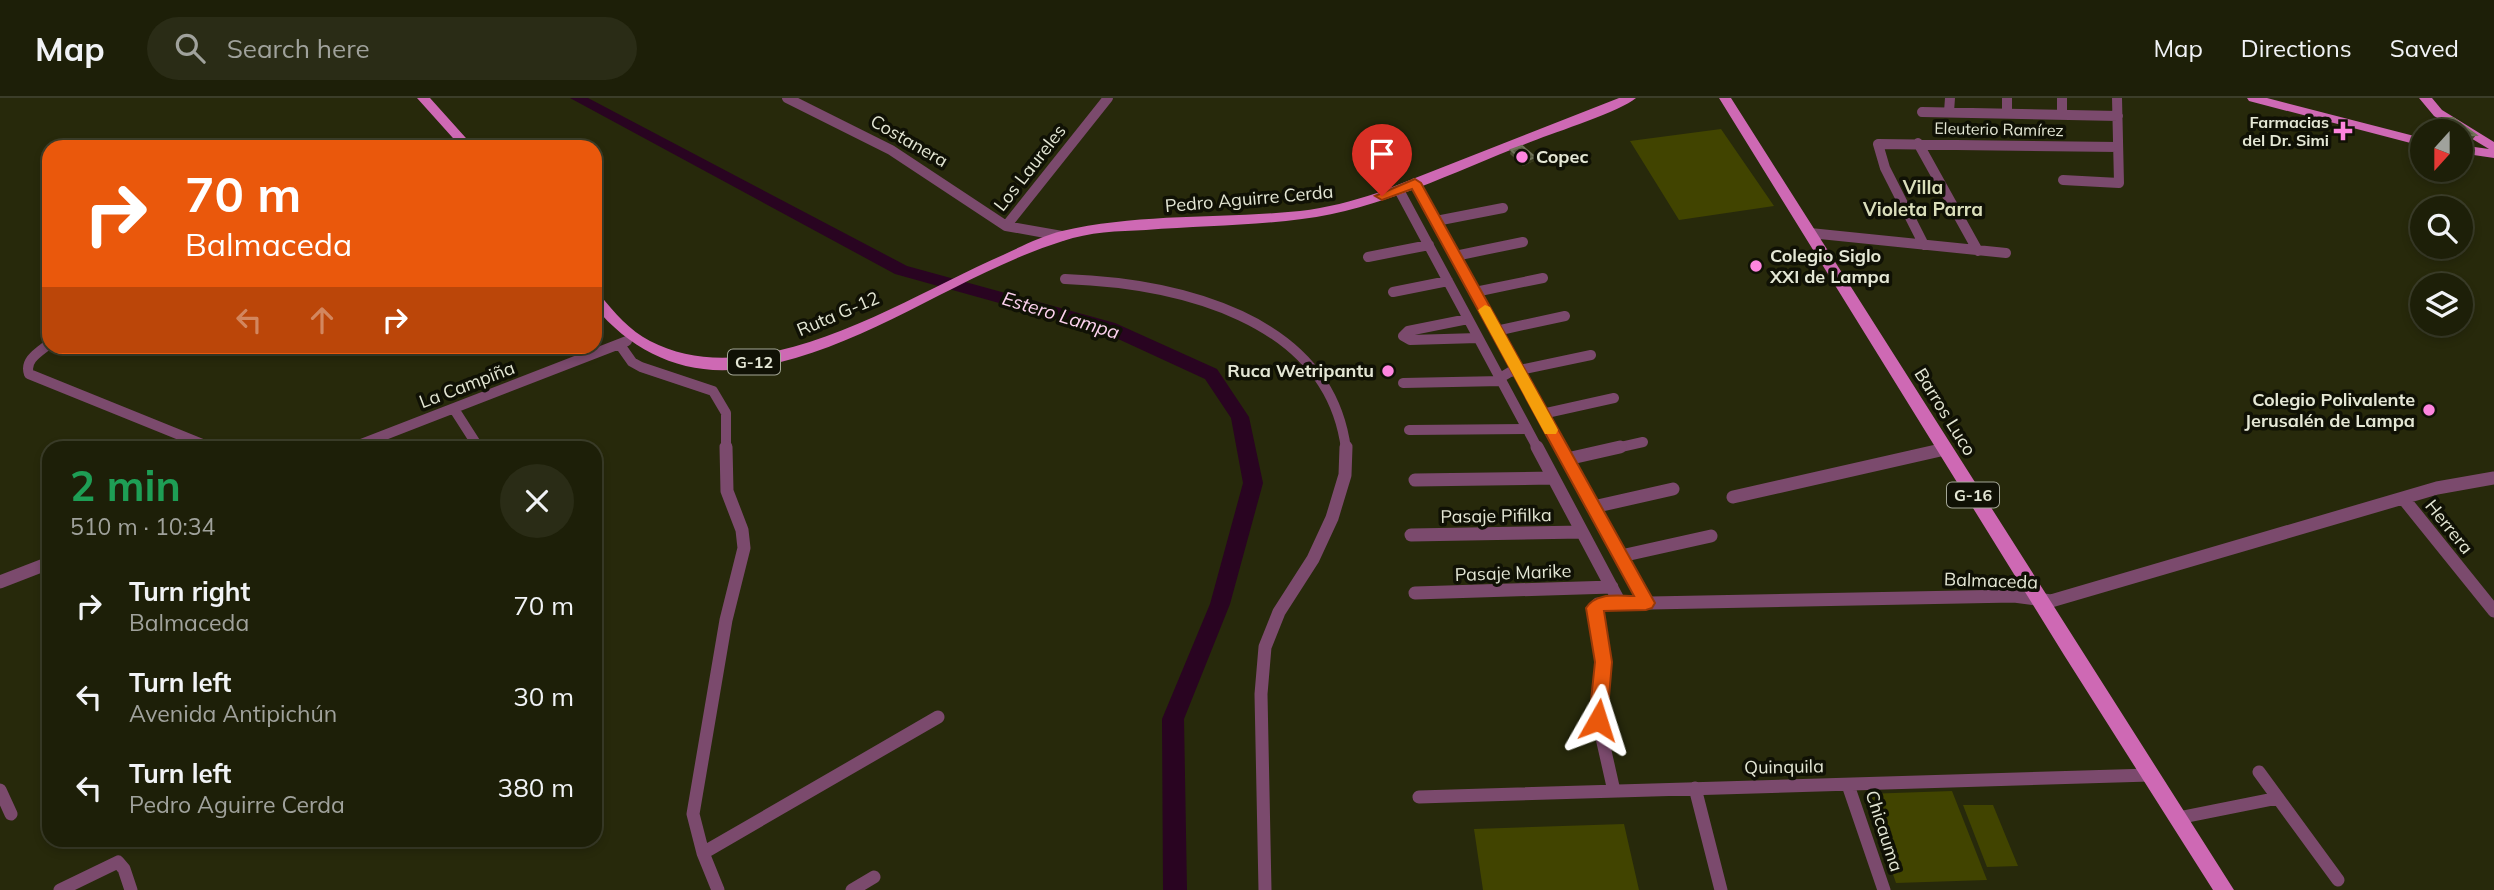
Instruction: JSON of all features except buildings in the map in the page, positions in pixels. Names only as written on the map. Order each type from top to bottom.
[{"type":"main road","points":[[423,98],[462,140]]},
{"type":"main road","name":"Pedro Aguirre Cerda","points":[[1062,236],[1104,228],[1314,214],[1366,202],[1630,98]]},
{"type":"main road","name":"Barros Luco","points":[[1725,98],[2038,599],[2224,890]]},
{"type":"main road","points":[[2253,98],[2410,139]]},
{"type":"main road","points":[[2425,98],[2438,113],[2494,147]]},
{"type":"main road","points":[[2473,151],[2494,154]]},
{"type":"main road","name":"Ruta G-12","points":[[602,306],[627,341],[675,358],[708,364],[735,364],[803,351],[1062,236]]},
{"type":"street","name":"Costanera","points":[[787,98],[891,150],[1006,226]]},
{"type":"street","name":"Los Laureles","points":[[1006,226],[1108,98]]},
{"type":"street","points":[[1949,112],[1950,98]]},
{"type":"street","points":[[2007,98],[2007,114]]},
{"type":"street","points":[[2062,98],[2062,115]]},
{"type":"street","points":[[2063,180],[2119,183],[2117,98]]},
{"type":"street","points":[[1922,112],[2118,116]]},
{"type":"street","points":[[1918,143],[1978,251]]},
{"type":"street","name":"Eleuterio Ramírez","points":[[1924,245],[1885,167],[1878,144],[2118,147]]},
{"type":"street","points":[[1415,183],[1646,603]]},
{"type":"street","points":[[1399,190],[1620,603]]},
{"type":"street","points":[[1414,218],[1434,218],[1503,208]]},
{"type":"street","points":[[1006,226],[1062,236]]},
{"type":"street","points":[[1810,233],[2006,253]]},
{"type":"street","points":[[1455,256],[1523,242]]},
{"type":"street","points":[[1368,257],[1429,245]]},
{"type":"street","points":[[1065,278],[1125,282],[1192,297],[1276,335],[1314,368],[1334,403],[1346,438],[1346,474],[1335,509],[1314,556],[1274,620],[1265,647],[1262,685],[1265,890]]},
{"type":"street","points":[[1475,292],[1543,278]]},
{"type":"street","points":[[1393,292],[1448,281]]},
{"type":"street","points":[[1496,331],[1565,316]]},
{"type":"street","points":[[1468,319],[1408,331],[1403,336],[1410,340],[1479,338]]},
{"type":"street","points":[[627,341],[632,362],[713,391],[726,413],[727,491],[742,530],[744,548],[726,620],[693,814],[718,890]]},
{"type":"street","name":"La Campiña","points":[[602,351],[627,341]]},
{"type":"street","points":[[42,350],[30,360],[27,368],[29,374],[195,441]]},
{"type":"street","name":"La Campiña","points":[[369,441],[594,354]]},
{"type":"street","points":[[1493,365],[1516,367],[1591,355]]},
{"type":"street","points":[[1403,383],[1501,380],[1516,367]]},
{"type":"street","points":[[1542,414],[1614,398]]},
{"type":"street","points":[[454,409],[475,441]]},
{"type":"street","points":[[1409,430],[1527,429]]},
{"type":"street","points":[[1567,460],[1643,442]]},
{"type":"street","points":[[1732,497],[1945,449]]},
{"type":"street","points":[[1415,480],[1553,478]]},
{"type":"street","name":"Balmaceda","points":[[1614,790],[1598,720],[1604,670],[1594,616],[1596,606],[1620,603],[2014,596],[2054,601],[2403,498],[2451,485],[2494,478]]},
{"type":"street","points":[[1593,507],[1672,489]]},
{"type":"street","name":"Herrera","points":[[2403,498],[2494,611]]},
{"type":"street","name":"Pasaje Pifilka","points":[[1411,535],[1582,532]]},
{"type":"street","points":[[1620,556],[1711,536]]},
{"type":"street","points":[[0,582],[42,566]]},
{"type":"street","name":"Pasaje Marike","points":[[1415,593],[1609,582],[1629,572]]},
{"type":"street","points":[[704,853],[938,718]]},
{"type":"street","points":[[2259,772],[2338,880]]},
{"type":"street","name":"Quinquila","points":[[1419,797],[2150,775]]},
{"type":"street","name":"Chicauma","points":[[1849,785],[1884,890]]},
{"type":"street","points":[[1695,789],[1721,890]]},
{"type":"street","points":[[0,790],[11,814]]},
{"type":"street","points":[[2178,818],[2278,798]]},
{"type":"street","points":[[60,890],[118,862],[124,869],[131,890]]},
{"type":"street","points":[[852,890],[874,877]]},
{"type":"shaded area","points":[[1721,129],[1774,206],[1679,220],[1630,141]]},
{"type":"shaded area","points":[[1952,791],[1987,880],[1896,883],[1865,794]]},
{"type":"shaded area","points":[[1963,805],[1993,805],[2018,866],[1987,867]]},
{"type":"shaded area","points":[[1624,824],[1639,890],[1483,890],[1474,829]]},
{"type":"waterway","name":"Estero Lampa","points":[[577,98],[901,270],[1109,327],[1211,374],[1240,417],[1253,483],[1220,604],[1173,719],[1175,890]]},
{"type":"slow traffic","points":[[1485,310],[1551,430]]},
{"type":"place","name":"Farmacias del Dr. Simi","points":[[2343,131]]},
{"type":"place","name":"Copec","points":[[1522,157]]},
{"type":"place","name":"Colegio Siglo XXI de Lampa","points":[[1756,266]]},
{"type":"place","name":"Ruca Wetripantu","points":[[1388,371]]},
{"type":"place","name":"Colegio Polivalente Jerusalén de Lampa","points":[[2429,410]]},
{"type":"district","name":"Villa Violeta Parra","points":[[1923,198]]},
{"type":"route","points":[[1382,196],[1415,183],[1646,603],[1601,604],[1595,608],[1595,622],[1604,662],[1597,705],[1598,720]]}]
